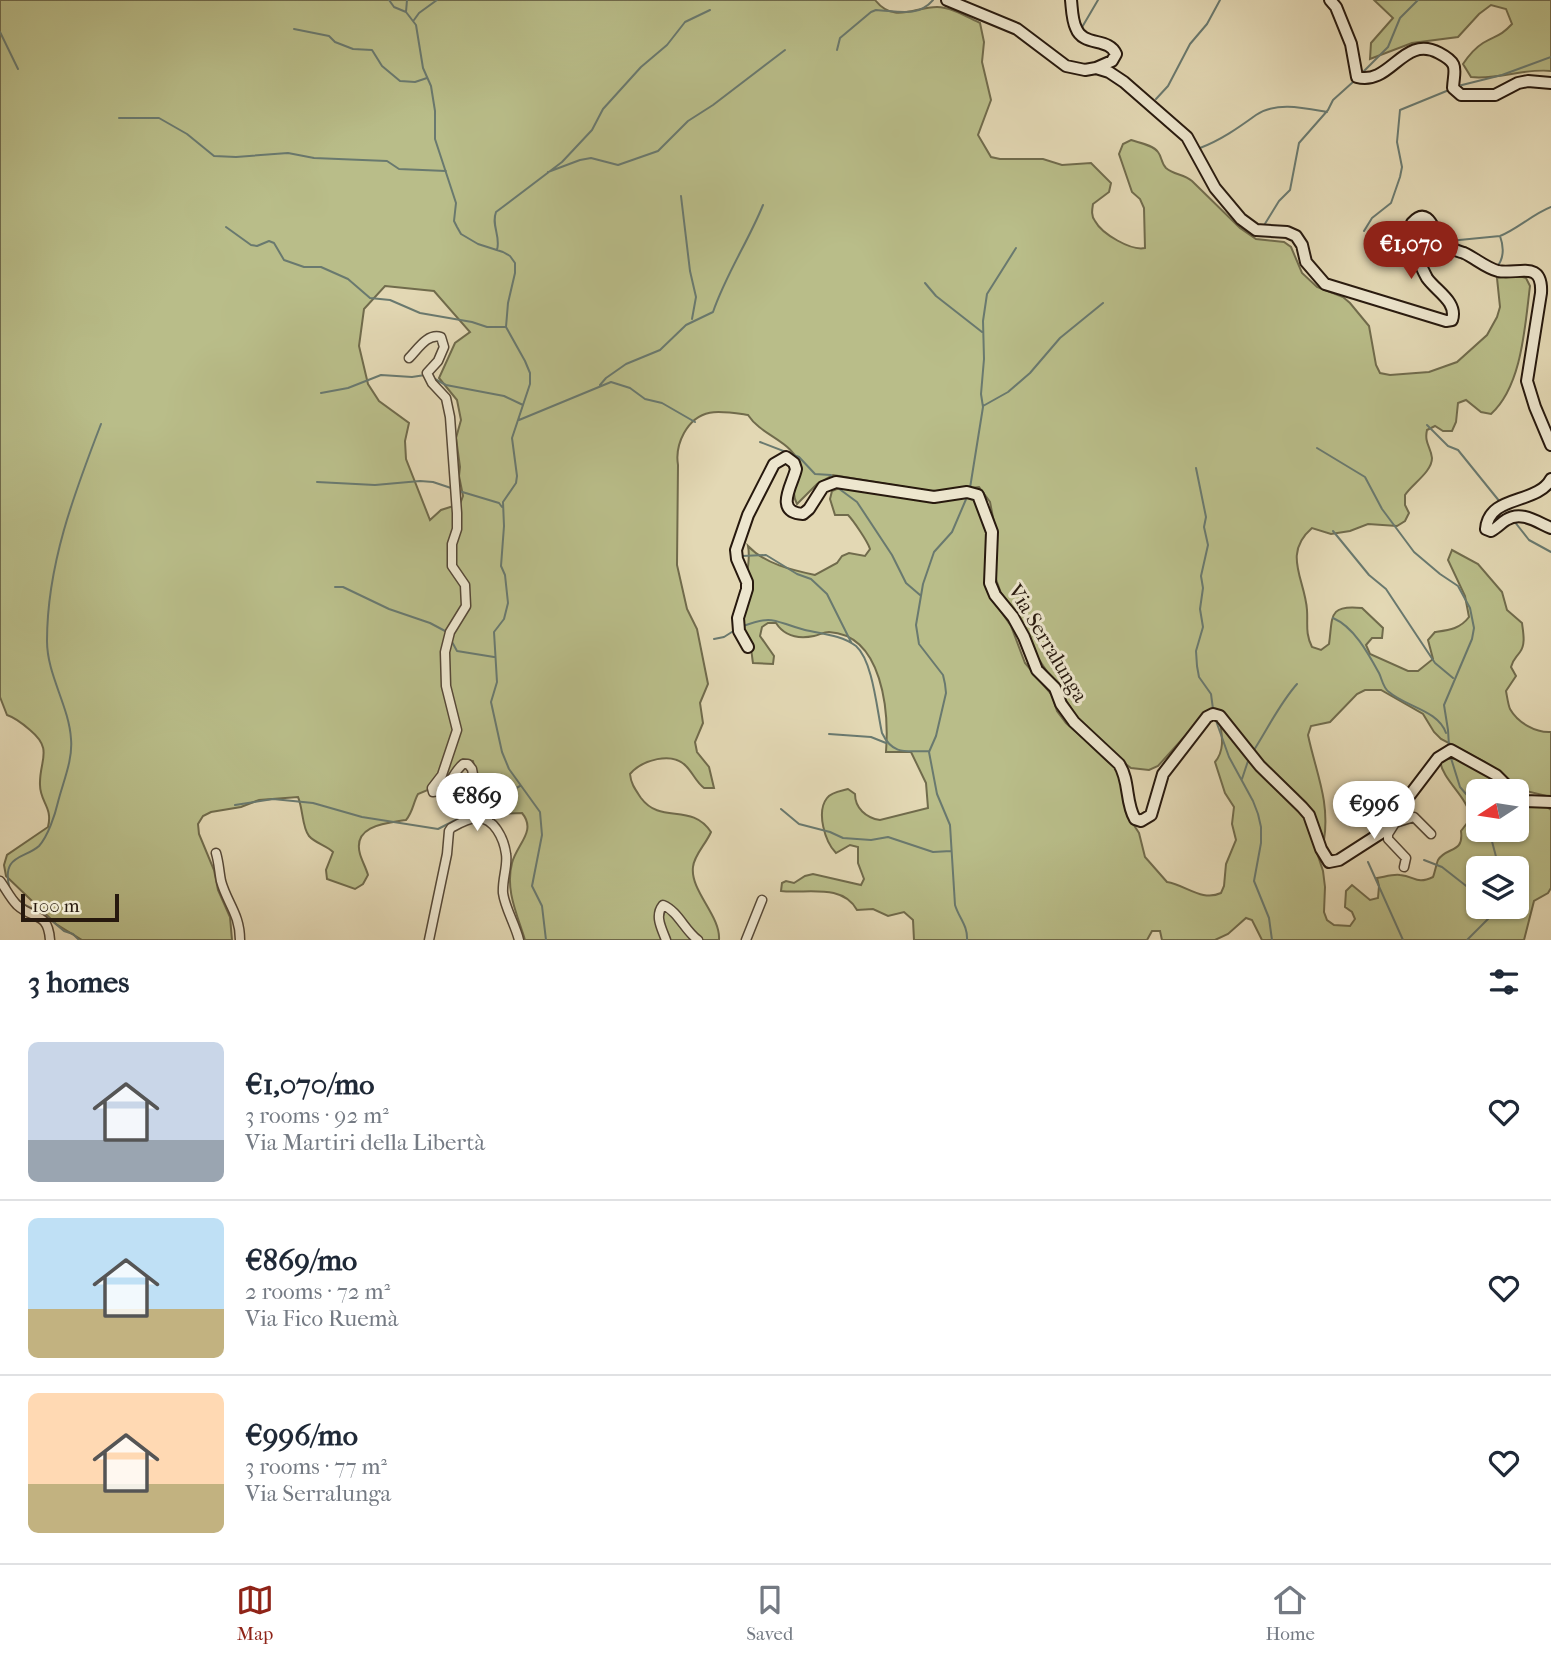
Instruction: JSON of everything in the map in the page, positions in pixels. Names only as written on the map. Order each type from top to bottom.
[{"type":"street","points":[[947,0],[1017,29],[1066,66],[1085,70],[1112,61],[1116,54],[1109,46],[1080,36],[1074,23],[1071,0]]},
{"type":"street","points":[[1330,0],[1343,21],[1351,44],[1357,77],[1370,78],[1413,49],[1428,47],[1450,59],[1455,66],[1453,88],[1461,94],[1495,95],[1518,83],[1551,83]]},
{"type":"street","points":[[1337,0],[1343,10],[1343,21]]},
{"type":"street","points":[[1096,68],[1109,72],[1187,136],[1215,188],[1241,219],[1256,230],[1287,232],[1296,236],[1302,245],[1306,262],[1325,284],[1449,322],[1453,317],[1453,310],[1425,274],[1412,231],[1414,220],[1423,217],[1431,222],[1446,246],[1498,271],[1527,270],[1537,275],[1541,283],[1541,293],[1528,381],[1535,407],[1551,445]]},
{"type":"street","points":[[409,358],[427,338],[434,335],[441,337],[444,346],[438,361],[427,373],[446,398],[450,417],[457,513],[452,566],[465,585],[466,606],[450,632],[444,652],[445,677],[456,737],[450,747],[442,775],[432,788],[433,792],[441,791],[450,784],[463,764],[468,764],[472,769],[481,811],[496,827],[506,853],[502,886],[519,940]]},
{"type":"street","name":"Via Serralunga","points":[[748,647],[739,631],[738,618],[747,582],[736,550],[748,515],[774,464],[786,457],[796,469],[786,490],[786,498],[797,514],[803,514],[809,509],[822,486],[836,482],[934,497],[975,493],[984,504],[992,531],[990,583],[995,595],[1013,617],[1037,670],[1055,688],[1061,704],[1073,722],[1119,764],[1125,773],[1129,804],[1135,819],[1141,821],[1151,814],[1163,774],[1207,717],[1213,714],[1220,716],[1261,766],[1302,807],[1329,862],[1339,860],[1381,833],[1438,758],[1451,750],[1500,779]]},
{"type":"street","points":[[1551,479],[1542,491],[1504,504],[1489,521],[1486,529],[1492,531],[1509,518],[1518,516],[1551,528]]},
{"type":"street","points":[[1530,801],[1551,802]]},
{"type":"street","points":[[429,940],[451,828],[477,817],[488,820]]},
{"type":"street","points":[[1404,867],[1406,858],[1388,839],[1393,820],[1414,817],[1432,834]]},
{"type":"street","points":[[216,853],[221,881],[238,918],[240,940]]},
{"type":"street","points":[[0,881],[15,904],[46,922],[50,940]]},
{"type":"street","points":[[746,940],[762,900]]},
{"type":"street","points":[[666,940],[658,919],[663,905],[668,907],[698,940]]},
{"type":"green space","points":[[0,0],[875,0],[882,7],[897,13],[942,7],[980,23],[984,42],[982,62],[991,100],[978,135],[991,157],[1043,159],[1062,165],[1091,163],[1111,183],[1109,192],[1093,204],[1094,219],[1104,231],[1117,240],[1132,247],[1145,248],[1144,208],[1140,199],[1132,192],[1119,154],[1123,144],[1131,140],[1146,144],[1156,150],[1166,168],[1192,181],[1240,228],[1256,239],[1284,242],[1291,247],[1302,273],[1317,287],[1343,297],[1350,303],[1369,326],[1380,373],[1390,375],[1429,372],[1457,362],[1487,335],[1497,317],[1500,307],[1497,278],[1516,275],[1526,278],[1530,286],[1524,337],[1516,372],[1509,388],[1491,414],[1481,412],[1466,400],[1458,403],[1452,431],[1443,431],[1435,426],[1427,430],[1431,463],[1405,495],[1405,505],[1409,513],[1405,521],[1397,526],[1368,524],[1331,534],[1312,528],[1298,547],[1297,557],[1312,647],[1321,650],[1329,644],[1332,620],[1337,611],[1351,607],[1362,608],[1383,628],[1382,638],[1372,638],[1366,645],[1370,654],[1408,671],[1418,671],[1433,659],[1428,640],[1435,632],[1450,630],[1469,617],[1465,596],[1448,560],[1452,550],[1478,564],[1502,592],[1507,610],[1522,623],[1523,645],[1511,667],[1516,676],[1506,691],[1510,709],[1518,719],[1534,729],[1551,732],[1551,797],[1530,792],[1530,779],[1506,779],[1485,762],[1441,739],[1423,714],[1381,690],[1365,690],[1357,694],[1330,722],[1311,726],[1308,735],[1325,812],[1324,840],[1315,817],[1298,795],[1266,765],[1222,712],[1193,727],[1158,766],[1149,770],[1131,768],[1077,717],[1038,658],[1018,616],[1001,593],[994,574],[996,533],[990,502],[979,487],[935,492],[833,475],[817,484],[797,504],[794,491],[801,470],[798,460],[786,445],[754,423],[748,415],[729,412],[712,412],[697,418],[682,437],[677,456],[677,565],[687,609],[697,629],[708,684],[700,703],[703,723],[695,742],[697,752],[709,767],[714,788],[704,788],[686,766],[673,759],[649,761],[630,774],[635,789],[649,806],[667,813],[694,818],[711,832],[696,858],[693,876],[715,922],[719,940],[525,940],[513,902],[510,873],[514,856],[527,832],[526,820],[522,813],[492,814],[479,788],[473,761],[463,759],[442,784],[418,794],[406,820],[373,827],[361,837],[360,854],[368,875],[363,884],[355,889],[327,879],[326,870],[333,852],[307,832],[298,797],[259,800],[241,807],[211,812],[203,816],[198,824],[218,890],[230,917],[232,940],[82,940],[56,924],[6,876],[4,865],[7,855],[48,827],[49,820],[41,791],[40,776],[44,756],[42,744],[24,725],[7,715],[0,697]],"holes":[[[385,286],[434,291],[470,332],[455,343],[439,378],[457,400],[461,420],[456,438],[463,496],[460,504],[441,510],[430,520],[406,459],[405,441],[409,423],[379,401],[368,384],[359,346],[364,309]]]},
{"type":"green space","points":[[1374,0],[1551,0],[1551,71],[1471,77],[1463,64],[1475,49],[1501,34],[1512,24],[1506,9],[1491,5],[1458,37],[1412,43],[1370,59],[1371,43],[1393,18]]},
{"type":"green space","points":[[839,488],[976,499],[987,533],[987,591],[1011,626],[1025,663],[1052,695],[1057,711],[1066,723],[1113,764],[1122,779],[1126,813],[1139,833],[1145,857],[1167,882],[1207,896],[1221,893],[1224,886],[1226,864],[1236,840],[1232,824],[1234,807],[1225,793],[1215,762],[1222,748],[1220,722],[1304,813],[1323,871],[1324,912],[1327,920],[1334,925],[1350,926],[1355,919],[1352,912],[1345,907],[1346,891],[1352,885],[1370,900],[1378,898],[1377,878],[1397,875],[1419,880],[1433,877],[1438,860],[1457,847],[1461,831],[1466,824],[1466,842],[1530,842],[1530,804],[1547,807],[1551,810],[1551,888],[1548,893],[1534,901],[1524,940],[1262,940],[1252,920],[1246,918],[1228,934],[1215,940],[1162,940],[1160,931],[1152,931],[1147,940],[914,940],[913,920],[904,912],[888,916],[873,909],[857,910],[842,896],[833,893],[781,891],[782,883],[794,883],[813,874],[861,885],[864,879],[858,863],[858,847],[850,845],[836,853],[825,834],[822,811],[831,794],[848,789],[855,794],[862,811],[880,820],[928,808],[926,783],[911,752],[886,752],[884,697],[872,661],[861,646],[847,636],[829,632],[808,637],[793,636],[776,623],[768,623],[762,627],[760,636],[774,656],[773,664],[753,663],[741,619],[748,546],[771,562],[815,575],[837,563],[842,556],[849,553],[865,556],[870,549],[848,515],[835,515],[830,499],[832,491]]},
{"type":"green space","points":[[1458,759],[1493,779],[1466,779],[1466,805],[1440,761]]},
{"type":"waterway","points":[[389,0],[394,7],[406,12],[416,25],[423,68],[431,86],[435,111],[435,139],[456,203],[454,221],[461,234],[478,244],[503,252],[515,263],[506,327],[525,361],[530,373],[530,384],[512,438],[516,483],[503,502],[501,566],[505,575],[508,603],[504,619],[494,632],[497,682],[491,702],[502,752],[509,769],[540,812],[542,835],[532,886],[542,906],[546,940]]},
{"type":"waterway","points":[[406,12],[407,0]]},
{"type":"waterway","points":[[414,20],[437,0]]},
{"type":"waterway","points":[[837,50],[840,38],[871,12],[914,11],[927,6],[933,0]]},
{"type":"waterway","points":[[1081,29],[1098,0]]},
{"type":"waterway","points":[[1156,99],[1168,86],[1190,44],[1207,24],[1220,0]]},
{"type":"waterway","points":[[1362,73],[1388,47],[1400,18],[1418,0]]},
{"type":"waterway","points":[[497,250],[496,212],[562,162],[592,130],[603,109],[641,67],[667,45],[685,22],[710,10]]},
{"type":"waterway","points":[[294,29],[329,36],[335,42],[353,49],[372,50],[382,66],[400,81],[415,82],[427,78]]},
{"type":"waterway","points":[[0,32],[18,69]]},
{"type":"waterway","points":[[548,172],[591,158],[618,165],[658,151],[688,121],[785,50]]},
{"type":"waterway","points":[[1458,86],[1502,75],[1551,57]]},
{"type":"waterway","points":[[1263,227],[1279,201],[1290,190],[1299,143],[1328,110],[1333,100],[1353,82]]},
{"type":"waterway","points":[[1364,231],[1372,218],[1391,203],[1400,177],[1402,167],[1397,142],[1400,110],[1449,90]]},
{"type":"waterway","points":[[1200,148],[1272,108],[1291,107],[1327,112]]},
{"type":"waterway","points":[[119,118],[159,118],[187,134],[214,156],[288,153],[314,158],[387,161],[399,169],[446,171]]},
{"type":"waterway","points":[[681,196],[690,271],[696,297],[692,319]]},
{"type":"waterway","points":[[600,385],[626,364],[660,350],[686,325],[713,312],[763,205]]},
{"type":"waterway","points":[[1449,241],[1500,236],[1551,207]]},
{"type":"waterway","points":[[226,227],[251,245],[257,246],[269,241],[274,243],[284,260],[304,267],[321,267],[348,279],[370,298],[390,300],[420,313],[487,327],[506,327]]},
{"type":"waterway","points":[[1497,267],[1503,252],[1500,236]]},
{"type":"waterway","points":[[1427,253],[1440,244]]},
{"type":"waterway","points":[[970,488],[983,407],[983,321],[987,294],[1016,248]]},
{"type":"waterway","points":[[925,283],[936,296],[982,332]]},
{"type":"waterway","points":[[983,406],[1008,392],[1030,373],[1060,338],[1103,303]]},
{"type":"waterway","points":[[321,393],[348,388],[381,375],[425,375]]},
{"type":"waterway","points":[[433,378],[446,385],[504,396],[523,405]]},
{"type":"waterway","points":[[519,420],[611,382],[630,388],[645,399],[662,403],[695,422]]},
{"type":"waterway","points":[[10,890],[8,870],[16,859],[39,846],[45,837],[55,813],[69,763],[69,727],[48,654],[48,613],[64,530],[101,424]]},
{"type":"waterway","points":[[1427,425],[1448,446],[1458,450],[1500,502]]},
{"type":"waterway","points":[[760,442],[799,457],[815,474],[831,475],[833,480]]},
{"type":"waterway","points":[[1317,448],[1365,477],[1382,509],[1414,552],[1458,586],[1470,608],[1474,628],[1472,639],[1444,705],[1449,746]]},
{"type":"waterway","points":[[1196,468],[1206,517],[1204,527],[1208,545],[1201,576],[1203,588],[1200,609],[1203,627],[1196,651],[1197,666],[1199,677],[1211,694],[1213,709]]},
{"type":"waterway","points":[[317,482],[375,485],[420,481],[451,488]]},
{"type":"waterway","points":[[838,488],[857,502],[892,555],[906,583],[920,595]]},
{"type":"waterway","points":[[459,491],[499,503],[502,507]]},
{"type":"waterway","points":[[967,497],[952,532],[934,552],[923,584],[916,625],[919,644],[943,675],[945,684],[946,693],[936,736],[929,752],[937,794],[950,825],[955,905],[965,926],[967,940]]},
{"type":"waterway","points":[[1514,521],[1529,540],[1551,552]]},
{"type":"waterway","points":[[1333,531],[1369,575],[1386,589],[1435,663],[1453,678]]},
{"type":"waterway","points":[[742,556],[766,555],[797,574],[811,579],[827,594],[851,642]]},
{"type":"waterway","points":[[335,587],[343,587],[447,632]]},
{"type":"waterway","points":[[1333,618],[1341,622],[1360,641],[1387,690],[1436,719],[1446,733]]},
{"type":"waterway","points":[[743,626],[762,620],[774,620],[838,637],[856,646],[867,663],[882,733],[886,740],[901,751],[929,751]]},
{"type":"waterway","points":[[714,639],[724,637],[735,630]]},
{"type":"waterway","points":[[451,640],[457,651],[494,657]]},
{"type":"waterway","points":[[1254,750],[1297,684]]},
{"type":"waterway","points":[[1215,718],[1229,757],[1258,814],[1261,843],[1254,881],[1269,918],[1272,940]]},
{"type":"waterway","points":[[829,734],[871,737],[886,743]]},
{"type":"waterway","points":[[1450,755],[1460,787],[1466,794]]},
{"type":"waterway","points":[[1242,779],[1249,758]]},
{"type":"waterway","points":[[482,806],[520,786]]},
{"type":"waterway","points":[[235,805],[273,799],[313,803],[362,817],[438,829],[477,809]]},
{"type":"waterway","points":[[781,809],[799,824],[843,838],[871,840],[888,837],[933,852],[951,851]]},
{"type":"waterway","points":[[1492,842],[1496,856]]},
{"type":"waterway","points":[[1424,860],[1442,867],[1466,886]]},
{"type":"waterway","points":[[1368,862],[1403,940]]},
{"type":"waterway","points":[[15,897],[79,940]]},
{"type":"waterway","points":[[1467,940],[1488,919]]}]
